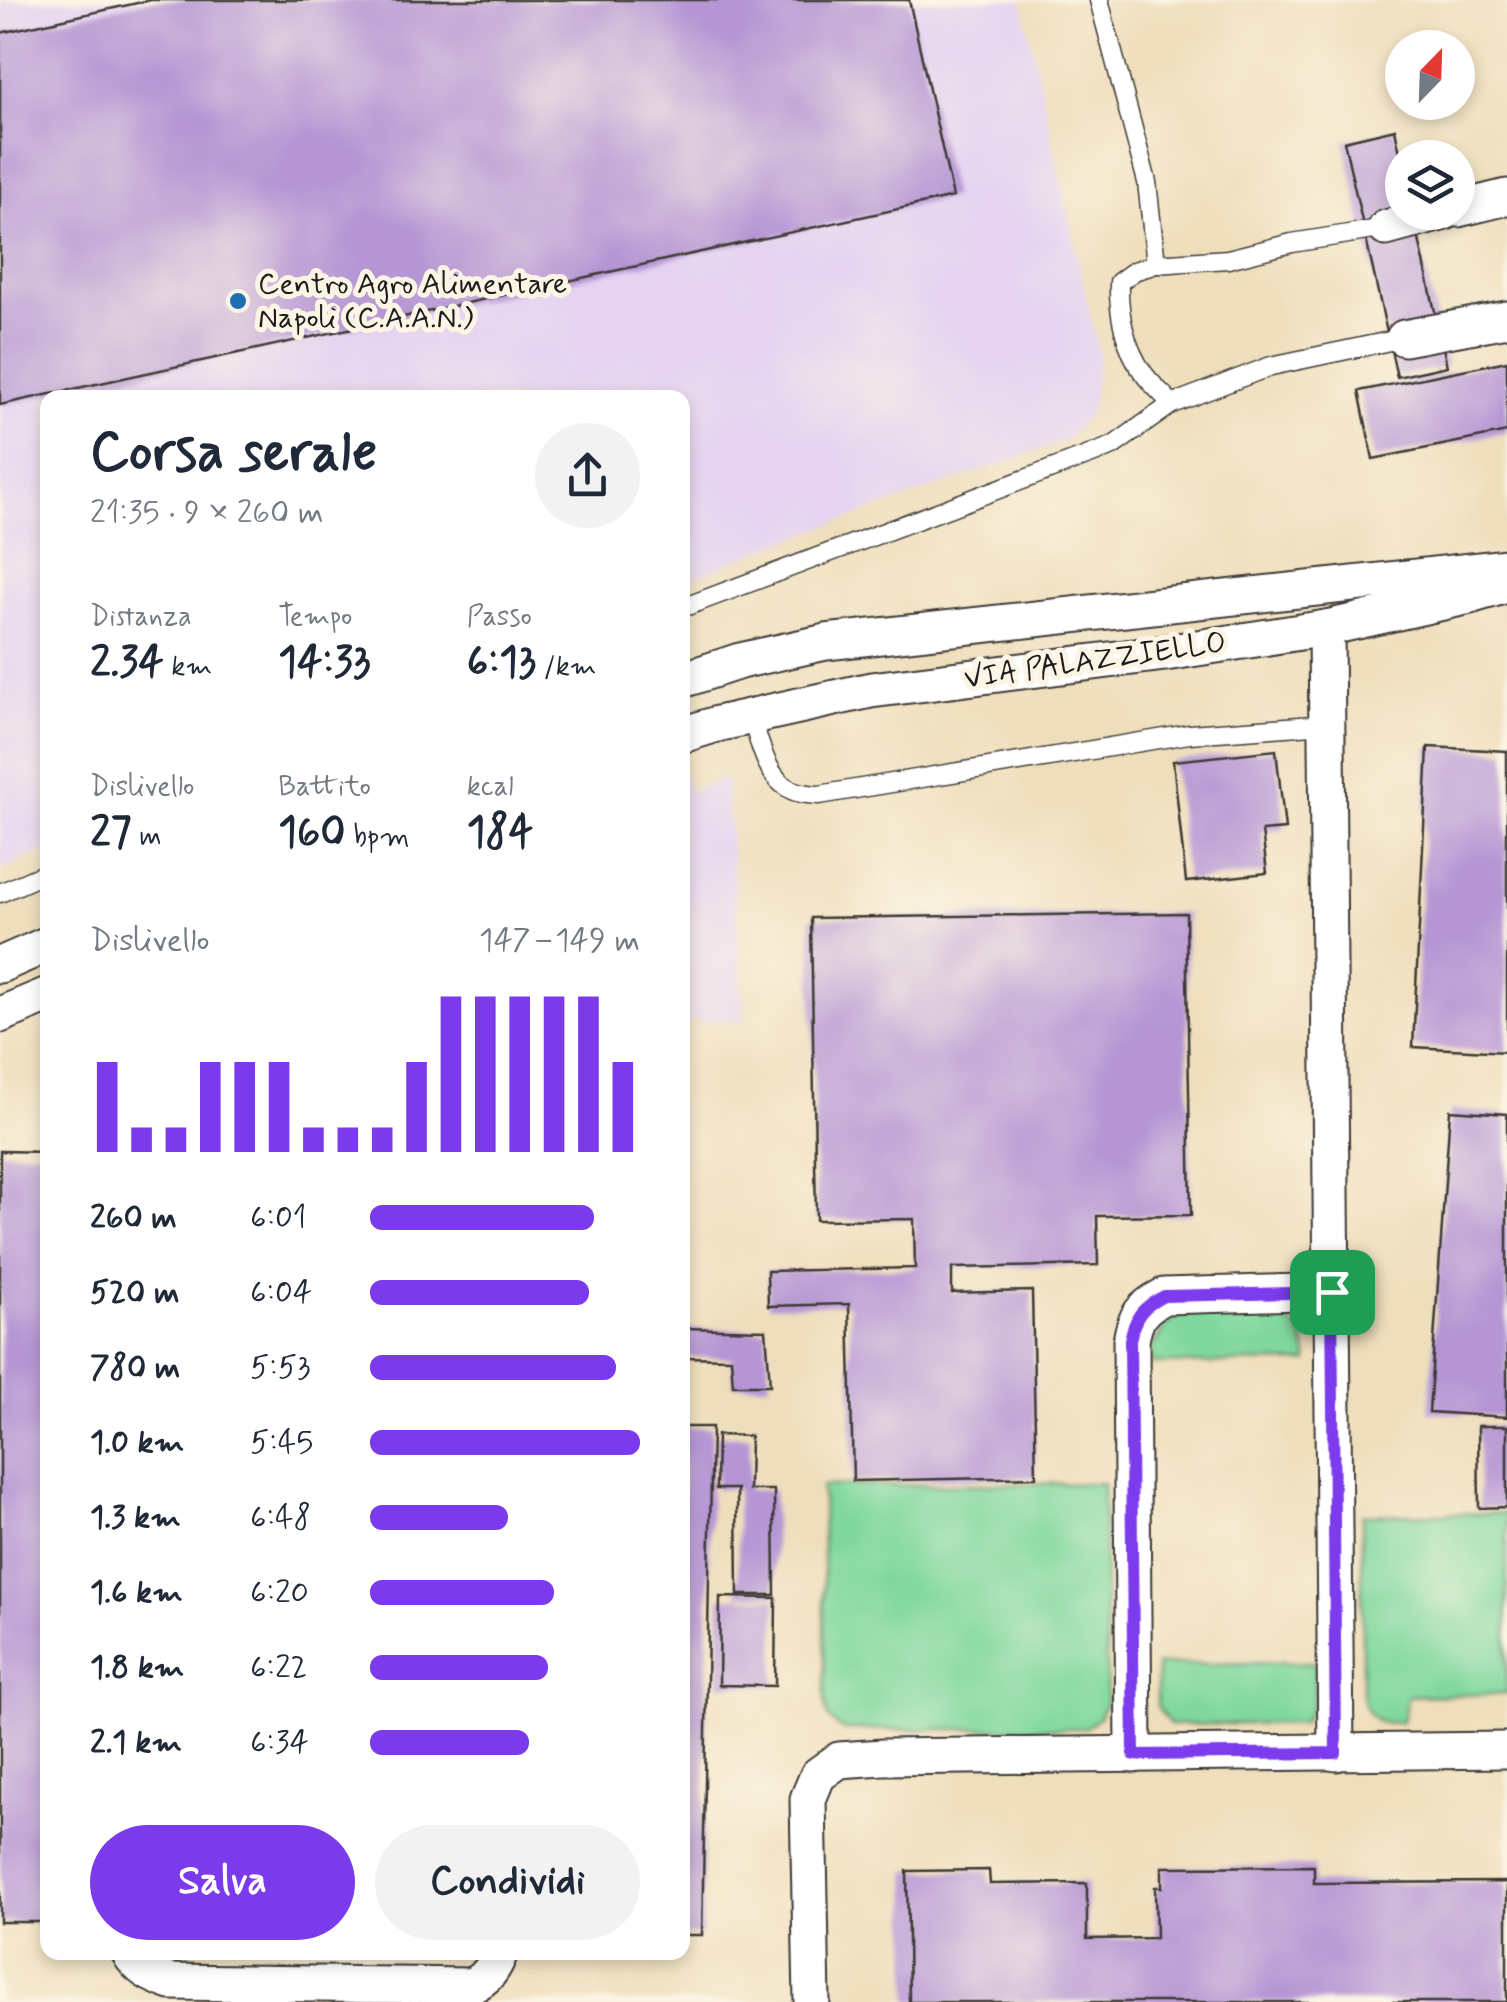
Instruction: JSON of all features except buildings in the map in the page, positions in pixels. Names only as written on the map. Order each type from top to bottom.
[{"type":"street","points":[[1475,205],[1507,197]]},
{"type":"street","points":[[1404,338],[1507,319]]},
{"type":"street","name":"VIA PALAZZIELLO","points":[[690,677],[740,661],[826,642],[1507,567]]},
{"type":"street","name":"VIA PALAZZIELLO","points":[[690,733],[871,690],[1326,628],[1466,598],[1507,585]]},
{"type":"street","points":[[1326,628],[1336,1753]]},
{"type":"street","points":[[0,965],[40,948]]},
{"type":"street","points":[[0,1015],[40,999]]},
{"type":"street","points":[[1134,1755],[1130,1340],[1135,1320],[1145,1306],[1164,1296],[1332,1292]]},
{"type":"street","points":[[812,2002],[808,1798],[818,1775],[839,1760],[1507,1750]]},
{"type":"street","points":[[133,1960],[152,1975],[171,1982],[471,1986],[485,1978],[497,1960]]},
{"type":"lane","points":[[1098,0],[1147,182],[1156,264]]},
{"type":"lane","points":[[1172,404],[1143,374],[1126,339],[1118,306],[1119,282],[1134,271],[1156,264],[1228,259],[1292,243],[1385,228]]},
{"type":"lane","points":[[690,605],[1113,446],[1172,404],[1271,366],[1404,338]]},
{"type":"lane","points":[[751,717],[774,774],[785,788],[819,795],[1189,734],[1327,724]]},
{"type":"lane","points":[[0,893],[40,876]]},
{"type":"shaded area","points":[[0,0],[1022,0],[1099,356],[1090,412],[1065,441],[768,547],[690,579],[690,390],[40,390],[40,852],[0,870]]},
{"type":"shaded area","points":[[726,778],[744,1021],[690,1020],[690,791]]},
{"type":"green space","points":[[1270,1312],[1298,1330],[1308,1362],[1152,1364],[1152,1347],[1167,1325],[1184,1313]]},
{"type":"green space","points":[[1103,1483],[1107,1700],[1099,1718],[1084,1728],[843,1730],[828,1718],[822,1486]]},
{"type":"green space","points":[[1507,1513],[1507,1694],[1408,1696],[1402,1722],[1374,1719],[1362,1695],[1362,1515]]},
{"type":"green space","points":[[1314,1662],[1313,1701],[1302,1723],[1170,1725],[1157,1706],[1157,1665]]},
{"type":"place","name":"Centro Agro Alimentare Napoli (C.A.A.N.)","points":[[238,301]]},
{"type":"route","points":[[1332,1292],[1336,1753],[1134,1755],[1130,1340],[1135,1320],[1145,1306],[1164,1296],[1332,1292]]}]
